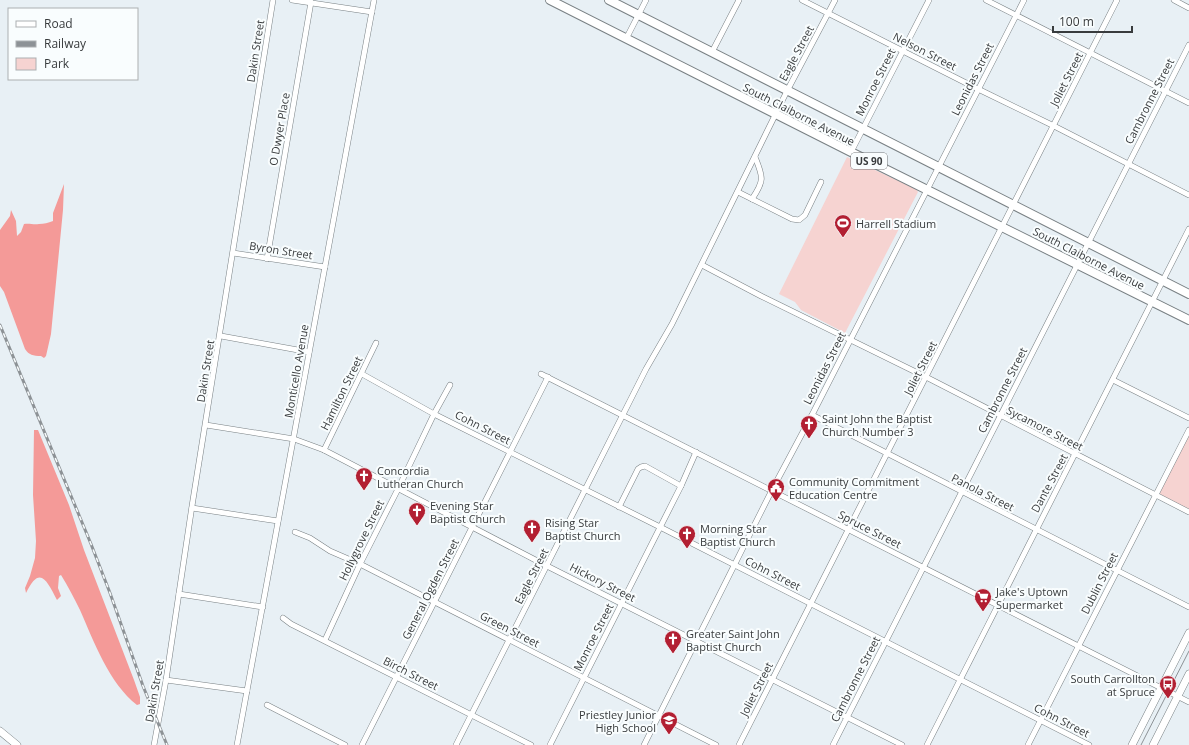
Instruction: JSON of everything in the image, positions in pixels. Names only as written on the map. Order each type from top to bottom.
[{"type":"main road","name":"South Claiborne Avenue","points":[[550,0],[776,115],[1189,320]]},
{"type":"main road","name":"South Claiborne Avenue","points":[[610,0],[1189,294]]},
{"type":"main road","points":[[1132,745],[1189,633]]},
{"type":"main road","points":[[1153,745],[1189,674]]},
{"type":"main road","points":[[0,731],[17,745]]},
{"type":"street","name":"Dakin Street","points":[[154,745],[166,680],[192,508],[221,336],[273,0]]},
{"type":"street","points":[[292,0],[372,12]]},
{"type":"street","name":"Monticello Avenue","points":[[237,745],[374,0]]},
{"type":"street","points":[[626,39],[646,0]]},
{"type":"street","points":[[712,52],[739,0]]},
{"type":"street","name":"Nelson Street","points":[[802,0],[1189,195]]},
{"type":"street","name":"Eagle Street","points":[[456,745],[586,490],[646,368],[672,324],[835,0]]},
{"type":"street","name":"Monroe Street","points":[[850,152],[929,0]]},
{"type":"street","points":[[986,0],[1189,103]]},
{"type":"street","name":"Leonidas Street","points":[[644,745],[772,490],[812,415],[1024,0]]},
{"type":"street","name":"Joliet Street","points":[[739,745],[1117,0]]},
{"type":"street","points":[[1174,0],[1189,8]]},
{"type":"street","name":"O Dwyer Place","points":[[267,259],[311,2]]},
{"type":"street","name":"Cambronne Street","points":[[833,745],[1189,45]]},
{"type":"street","points":[[752,199],[760,188],[762,180],[755,157]]},
{"type":"street","points":[[738,192],[792,219],[800,220],[805,215],[821,182]]},
{"type":"street","name":"Dante Street","points":[[927,745],[1189,229]]},
{"type":"street","name":"Byron Street","points":[[233,253],[325,267]]},
{"type":"street","name":"Sycamore Street","points":[[702,265],[1189,512]]},
{"type":"street","points":[[221,336],[309,352]]},
{"type":"street","name":"Hamilton Street","points":[[324,450],[376,344]]},
{"type":"street","name":"Cohn Street","points":[[362,374],[434,414],[811,603],[1089,745]]},
{"type":"street","name":"Spruce Street","points":[[541,374],[1189,702]]},
{"type":"street","name":"General Ogden Street","points":[[362,745],[548,377]]},
{"type":"street","points":[[1113,380],[1189,418]]},
{"type":"street","name":"Hollygrove Street","points":[[325,640],[360,564],[434,414],[450,385]]},
{"type":"street","name":"Panola Street","points":[[812,415],[1035,530],[1189,607]]},
{"type":"street","name":"Hickory Street","points":[[206,425],[294,439],[324,450],[547,566],[902,745]]},
{"type":"street","name":"Dublin Street","points":[[1028,745],[1189,430]]},
{"type":"street","name":"Monroe Street","points":[[550,745],[681,486],[696,452]]},
{"type":"street","points":[[619,507],[638,469],[641,467],[645,466],[681,486]]},
{"type":"street","points":[[192,508],[278,521]]},
{"type":"street","name":"Green Street","points":[[295,532],[310,538],[330,551],[360,564],[716,745]]},
{"type":"street","points":[[179,594],[263,607]]},
{"type":"street","name":"Birch Street","points":[[283,618],[291,624],[531,745]]},
{"type":"street","points":[[166,680],[247,691]]},
{"type":"street","points":[[267,705],[345,745]]},
{"type":"green space","name":"Harrell Stadium","points":[[847,157],[916,189],[918,192],[845,333],[801,310],[795,302],[779,294]]},
{"type":"green space","points":[[1189,430],[1189,512],[1155,495]]},
{"type":"shaded area","points":[[64,184],[63,210],[51,334],[46,356],[44,358],[41,356],[32,355],[25,349],[4,292],[0,286],[0,230],[10,216],[11,210],[16,221],[17,236],[21,232],[24,224],[43,224],[53,221],[53,213]]},
{"type":"shaded area","points":[[34,430],[38,430],[69,505],[84,550],[134,680],[140,697],[140,704],[137,705],[127,696],[110,674],[80,610],[61,575],[59,576],[58,588],[61,596],[57,600],[43,578],[39,577],[35,579],[26,593],[25,588],[35,558],[36,541],[33,495]]},
{"type":"tram line","points":[[1141,745],[1189,651]]},
{"type":"railway","points":[[0,325],[91,544],[143,686],[167,745]]},
{"type":"place","name":"Harrell Stadium","points":[[843,238]]},
{"type":"place","name":"Saint John the Baptist Church Number 3","points":[[809,439]]},
{"type":"place","name":"Concordia Lutheran Church","points":[[364,491]]},
{"type":"place","name":"Community Commitment Education Centre","points":[[776,502]]},
{"type":"place","name":"Evening Star Baptist Church","points":[[417,526]]},
{"type":"place","name":"Rising Star Baptist Church","points":[[532,543]]},
{"type":"place","name":"Morning Star Baptist Church","points":[[687,549]]},
{"type":"place","name":"Jake's Uptown Supermarket","points":[[983,612]]},
{"type":"place","name":"Greater Saint John Baptist Church","points":[[673,654]]},
{"type":"place","name":"South Carrollton at Spruce","points":[[1168,699]]},
{"type":"place","name":"Priestley Junior High School","points":[[669,735]]}]
